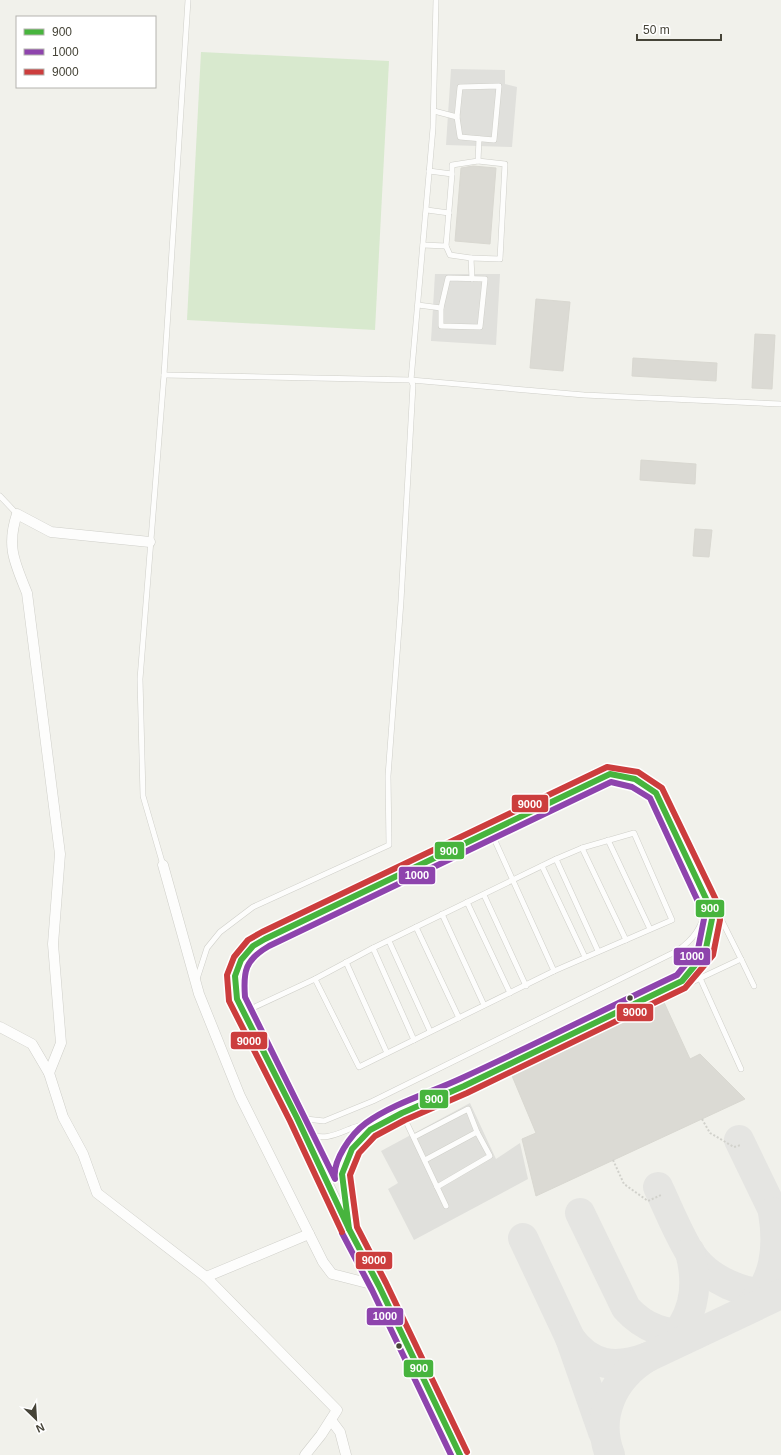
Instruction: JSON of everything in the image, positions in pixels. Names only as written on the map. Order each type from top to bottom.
[{"type":"street","points":[[49,1073],[61,1043],[53,944],[60,854],[27,593],[12,554],[13,526],[17,514],[51,532],[150,542]]},
{"type":"street","points":[[163,865],[196,981],[240,1096],[310,1234],[332,1274],[379,1286]]},
{"type":"street","points":[[0,1027],[32,1044],[49,1073],[63,1117],[82,1154],[96,1193],[206,1277],[337,1410],[321,1435],[305,1455]]},
{"type":"street","points":[[297,1118],[349,1229],[379,1286],[460,1455]]},
{"type":"street","points":[[206,1277],[310,1234]]},
{"type":"street","points":[[331,1420],[340,1432],[346,1455]]},
{"type":"lane","points":[[163,865],[142,796],[140,679],[164,375],[188,0]]},
{"type":"lane","points":[[196,981],[207,948],[220,932],[253,907],[389,845],[388,776],[401,601],[413,385],[411,380],[434,111],[436,0]]},
{"type":"lane","points":[[499,86],[494,140],[460,137],[457,117],[460,87],[499,86]]},
{"type":"lane","points":[[434,111],[457,117]]},
{"type":"lane","points":[[478,161],[479,139]]},
{"type":"lane","points":[[478,161],[505,164],[500,259],[471,258],[450,255],[446,246],[452,174],[452,165],[478,161]]},
{"type":"lane","points":[[429,171],[452,174]]},
{"type":"lane","points":[[426,210],[449,213]]},
{"type":"lane","points":[[423,245],[446,246]]},
{"type":"lane","points":[[471,258],[472,279]]},
{"type":"lane","points":[[448,278],[485,280],[480,327],[441,326],[441,308],[448,278]]},
{"type":"lane","points":[[418,305],[441,308]]},
{"type":"lane","points":[[164,375],[411,380],[584,395],[781,404]]},
{"type":"lane","points":[[0,496],[17,514]]},
{"type":"lane","points":[[349,1229],[342,1174],[352,1149],[370,1130],[402,1113],[464,1086],[682,981],[705,953],[712,919],[709,905],[656,793],[635,779],[610,774],[253,946],[241,960],[235,976],[237,999],[297,1118],[324,1121],[373,1101],[677,951],[691,940],[701,925],[709,905]]},
{"type":"lane","points":[[491,832],[554,971]]},
{"type":"lane","points":[[244,1012],[315,979],[373,948],[389,942],[442,914],[556,859],[582,848],[634,832],[672,920],[554,971],[359,1067],[315,979]]},
{"type":"lane","points":[[608,840],[650,929]]},
{"type":"lane","points":[[582,848],[626,940]]},
{"type":"lane","points":[[556,859],[598,952]]},
{"type":"lane","points":[[542,866],[584,957]]},
{"type":"lane","points":[[484,895],[526,986]]},
{"type":"lane","points":[[467,902],[510,993]]},
{"type":"lane","points":[[709,905],[722,921],[754,986]]},
{"type":"lane","points":[[442,914],[484,1005]]},
{"type":"lane","points":[[416,927],[459,1018]]},
{"type":"lane","points":[[389,942],[430,1031]]},
{"type":"lane","points":[[373,948],[414,1040]]},
{"type":"lane","points":[[682,981],[692,982],[740,959]]},
{"type":"lane","points":[[346,962],[387,1053]]},
{"type":"lane","points":[[700,978],[741,1069]]},
{"type":"lane","points":[[414,1137],[468,1109],[477,1132],[490,1156],[437,1187]]},
{"type":"lane","points":[[303,1132],[314,1137],[336,1136],[352,1128],[402,1113]]},
{"type":"lane","points":[[402,1113],[446,1206]]},
{"type":"lane","points":[[425,1160],[477,1132]]},
{"type":"path","points":[[702,1119],[710,1133],[734,1147],[741,1145]]},
{"type":"path","points":[[613,1160],[624,1184],[648,1200],[662,1195]]},
{"type":"green space","points":[[201,52],[389,61],[375,330],[187,320]]},
{"type":"shaded area","points":[[451,69],[505,70],[505,84],[517,87],[512,147],[446,145]]},
{"type":"shaded area","points":[[435,274],[500,274],[496,345],[431,341]]},
{"type":"shaded area","points":[[470,1103],[496,1159],[520,1143],[528,1179],[414,1240],[388,1189],[398,1183],[381,1151]]},
{"type":"building","points":[[473,166],[496,168],[490,244],[455,241],[461,168]]},
{"type":"building","points":[[536,299],[570,302],[563,371],[530,368]]},
{"type":"building","points":[[755,334],[775,335],[772,389],[752,388]]},
{"type":"building","points":[[633,358],[717,363],[716,381],[632,376]]},
{"type":"building","points":[[641,460],[696,464],[695,484],[640,480]]},
{"type":"building","points":[[695,529],[712,530],[709,557],[693,556]]},
{"type":"building","points":[[662,998],[690,1059],[700,1054],[745,1099],[536,1196],[522,1139],[536,1133],[510,1071]]},
{"type":"taxiway","points":[[739,1140],[781,1227]]},
{"type":"taxiway","points":[[658,1187],[689,1251],[696,1261],[706,1270],[728,1284],[741,1289],[754,1293],[780,1294]]},
{"type":"taxiway","points":[[749,1308],[758,1297],[770,1275],[775,1251],[775,1226],[773,1212]]},
{"type":"taxiway","points":[[580,1213],[626,1308],[648,1326],[674,1334],[694,1335]]},
{"type":"taxiway","points":[[523,1238],[570,1338],[578,1348],[595,1360],[605,1363],[625,1363],[648,1357]]},
{"type":"taxiway","points":[[666,1347],[683,1326],[692,1303],[694,1279],[690,1252]]},
{"type":"taxiway","points":[[610,1455],[606,1440],[606,1412],[610,1399],[625,1376],[648,1357],[781,1294]]},
{"type":"taxiway","points":[[570,1338],[603,1432]]},
{"type":"transit line","name":"9000","points":[[342,1232],[290,1121],[229,1001],[227,975],[234,957],[248,940],[262,932],[607,767],[638,772],[662,788],[717,902],[720,920],[713,955],[685,988],[467,1093],[405,1120],[375,1136],[359,1153],[350,1175],[357,1227],[386,1283],[467,1452]]},
{"type":"transit line","name":"900","points":[[610,774],[635,779],[656,793],[709,905],[712,919],[705,953],[682,981],[464,1086],[402,1113],[370,1130],[352,1149],[342,1174],[349,1229],[297,1118],[237,999],[235,976],[241,960],[253,946],[265,939],[610,774]]},
{"type":"transit line","name":"1000","points":[[611,782],[632,787],[650,798],[701,908],[704,919],[698,949],[677,975],[489,1065],[400,1104],[377,1116],[360,1128],[344,1148],[336,1164],[335,1179],[245,997],[245,973],[250,961],[269,946],[611,782]]},
{"type":"transit line","name":"900","points":[[349,1229],[379,1286],[460,1455]]},
{"type":"transit line","name":"1000","points":[[342,1233],[372,1290],[451,1455]]}]
